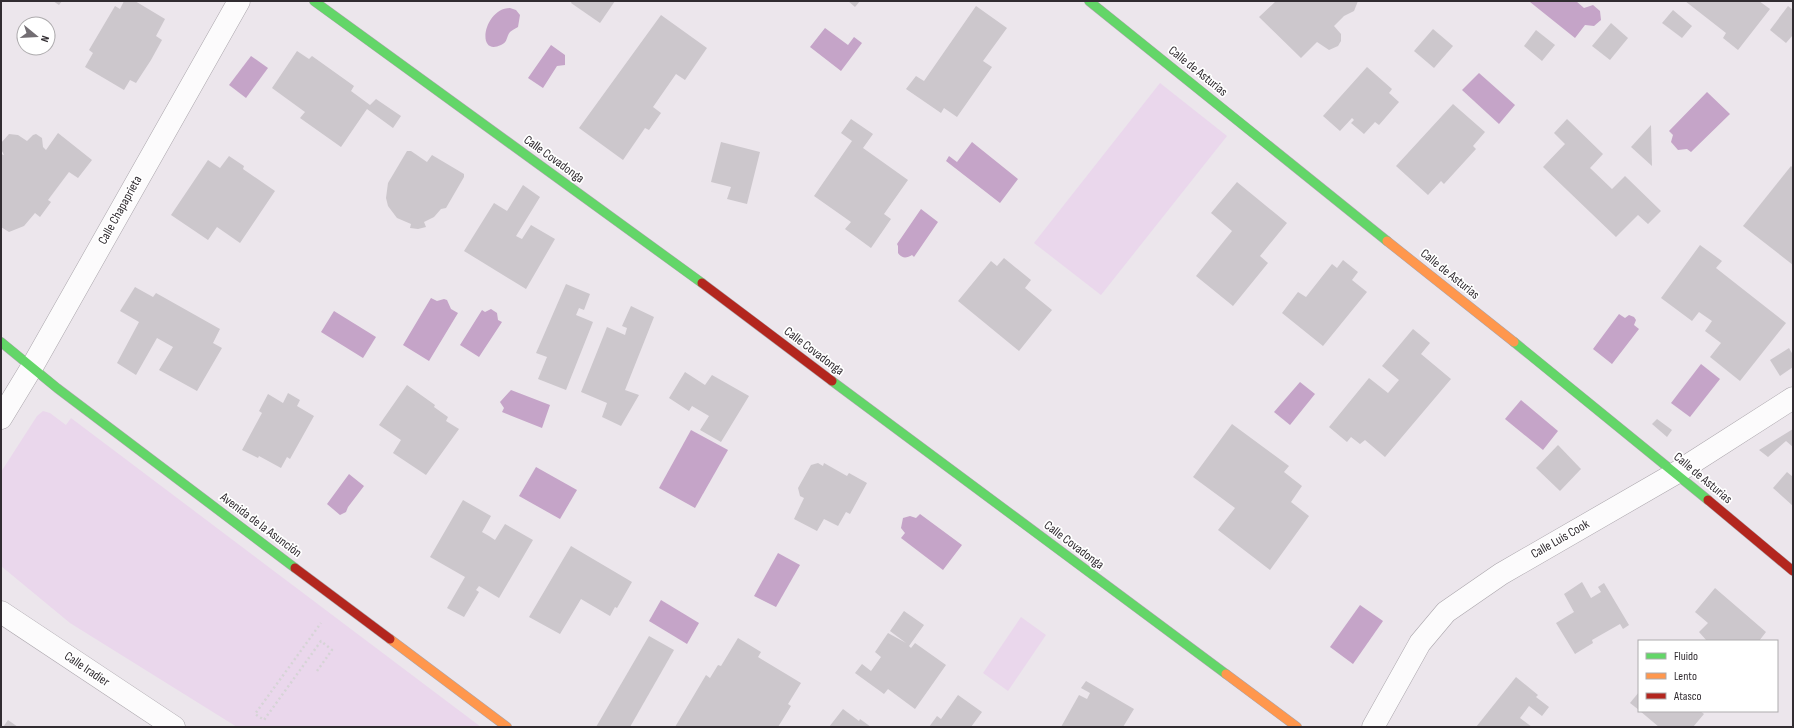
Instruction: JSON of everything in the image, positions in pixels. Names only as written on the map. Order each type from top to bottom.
[{"type":"street","name":"Calle Chapaprieta","points":[[1,418],[32,367],[238,1]]},
{"type":"street","name":"Calle Covadonga","points":[[314,1],[660,253],[1297,727]]},
{"type":"street","name":"Calle de Asturias","points":[[1089,1],[1676,473],[1793,571]]},
{"type":"street","name":"Avenida de la Asunción","points":[[1,342],[507,727]]},
{"type":"street","name":"Calle Luis Cook","points":[[1373,727],[1420,643],[1446,612],[1500,574],[1676,473],[1793,398]]},
{"type":"street","name":"Calle Iradier","points":[[1,612],[174,727]]},
{"type":"path","points":[[317,671],[332,650],[321,641],[264,720],[255,714],[325,618]]},
{"type":"shaded area","points":[[1576,1],[1584,8],[1593,5],[1600,11],[1601,20],[1594,26],[1585,25],[1575,38],[1530,2]]},
{"type":"shaded area","points":[[510,8],[516,10],[520,15],[518,27],[510,32],[503,44],[493,47],[488,44],[486,39],[486,31],[489,23],[494,15],[501,10]]},
{"type":"shaded area","points":[[825,28],[848,45],[854,37],[862,43],[841,71],[810,47]]},
{"type":"shaded area","points":[[551,45],[565,55],[565,65],[557,66],[543,88],[528,78]]},
{"type":"shaded area","points":[[251,56],[268,68],[246,98],[229,85]]},
{"type":"shaded area","points":[[1479,73],[1515,105],[1499,124],[1462,90]]},
{"type":"shaded area","points":[[1160,83],[1227,136],[1101,295],[1034,243]]},
{"type":"shaded area","points":[[1707,92],[1730,114],[1691,152],[1687,149],[1678,150],[1671,142],[1673,135],[1669,131]]},
{"type":"shaded area","points":[[972,142],[1018,179],[1000,203],[946,161],[949,156],[957,162]]},
{"type":"shaded area","points":[[921,209],[938,222],[914,257],[912,255],[903,257],[898,253],[897,244]]},
{"type":"shaded area","points":[[431,298],[437,301],[444,299],[447,300],[451,309],[458,313],[429,361],[403,345]]},
{"type":"shaded area","points":[[491,309],[497,313],[498,320],[502,322],[479,357],[460,345],[482,310],[485,312]]},
{"type":"shaded area","points":[[334,311],[376,337],[363,358],[321,332]]},
{"type":"shaded area","points":[[1619,314],[1625,318],[1629,315],[1634,317],[1636,320],[1634,325],[1639,329],[1612,364],[1593,349]]},
{"type":"shaded area","points":[[1701,364],[1720,379],[1690,417],[1671,403]]},
{"type":"shaded area","points":[[1300,382],[1315,394],[1290,425],[1274,412]]},
{"type":"shaded area","points":[[511,390],[550,405],[542,428],[502,412],[504,408],[500,402]]},
{"type":"shaded area","points":[[1521,400],[1558,431],[1543,450],[1505,419]]},
{"type":"shaded area","points":[[43,411],[50,413],[66,425],[71,418],[481,727],[237,727],[70,623],[1,566],[1,472],[37,416]]},
{"type":"shaded area","points":[[691,430],[728,450],[695,508],[659,488]]},
{"type":"shaded area","points":[[536,467],[577,490],[560,519],[519,496]]},
{"type":"shaded area","points":[[349,474],[364,486],[348,507],[346,512],[340,515],[327,504]]},
{"type":"shaded area","points":[[920,514],[962,545],[943,570],[901,538],[905,533],[901,528],[903,518],[910,516],[916,518]]},
{"type":"shaded area","points":[[778,553],[800,565],[776,607],[754,596]]},
{"type":"shaded area","points":[[661,600],[699,623],[687,644],[649,621]]},
{"type":"shaded area","points":[[1360,605],[1383,621],[1353,664],[1330,647]]},
{"type":"shaded area","points":[[1021,617],[1046,635],[1008,691],[983,673]]},
{"type":"building","points":[[53,1],[62,1],[59,5]]},
{"type":"building","points":[[124,1],[135,1],[165,19],[156,36],[162,40],[151,60],[136,83],[130,80],[124,90],[85,67],[93,53],[89,50],[115,6],[120,9]]},
{"type":"building","points":[[572,1],[615,1],[600,23],[571,3]]},
{"type":"building","points":[[848,1],[860,1],[855,7]]},
{"type":"building","points":[[1276,1],[1358,1],[1354,11],[1344,16],[1334,26],[1341,34],[1341,41],[1338,46],[1329,50],[1317,42],[1301,58],[1259,17]]},
{"type":"building","points":[[1685,1],[1759,1],[1770,9],[1738,50],[1723,38],[1726,33]]},
{"type":"building","points":[[976,6],[1007,28],[983,61],[992,67],[957,117],[944,108],[941,113],[906,89],[916,76],[924,81]]},
{"type":"building","points":[[1788,6],[1793,10],[1793,35],[1786,43],[1770,30]]},
{"type":"building","points":[[1673,10],[1692,26],[1682,38],[1662,23]]},
{"type":"building","points":[[661,15],[707,48],[685,80],[676,74],[653,107],[661,113],[649,130],[645,128],[623,160],[579,128]]},
{"type":"building","points":[[1611,23],[1628,38],[1610,60],[1592,46]]},
{"type":"building","points":[[1433,29],[1453,46],[1434,68],[1414,51]]},
{"type":"building","points":[[1536,30],[1555,45],[1542,61],[1524,46]]},
{"type":"building","points":[[297,51],[309,59],[312,56],[354,86],[351,91],[370,105],[376,99],[401,116],[393,128],[367,109],[341,147],[300,118],[305,112],[272,88]]},
{"type":"building","points":[[1367,67],[1392,89],[1389,93],[1399,102],[1379,125],[1375,122],[1364,134],[1351,123],[1354,120],[1352,118],[1340,131],[1323,116]]},
{"type":"building","points":[[1453,104],[1485,132],[1473,146],[1476,149],[1444,184],[1441,181],[1428,195],[1396,166]]},
{"type":"building","points":[[851,119],[873,134],[863,148],[908,180],[884,214],[891,219],[871,248],[845,229],[851,222],[814,196],[852,141],[841,133]]},
{"type":"building","points":[[1567,119],[1603,154],[1590,168],[1612,189],[1625,176],[1661,211],[1648,224],[1638,215],[1616,237],[1543,167],[1565,144],[1554,133]]},
{"type":"building","points":[[1651,125],[1652,166],[1631,147]]},
{"type":"building","points":[[58,133],[92,160],[78,178],[69,172],[48,200],[51,202],[40,217],[35,213],[24,226],[9,232],[1,227],[1,154],[4,155],[1,149],[1,143],[9,134],[18,135],[27,141],[36,134],[42,138],[43,147],[46,150]]},
{"type":"building","points":[[721,142],[760,152],[747,204],[727,199],[731,187],[711,182]]},
{"type":"building","points":[[407,151],[411,151],[427,162],[432,155],[464,174],[464,177],[446,208],[441,209],[434,217],[424,222],[426,227],[418,229],[410,228],[411,224],[397,218],[388,206],[386,198],[388,183]]},
{"type":"building","points":[[229,156],[244,166],[243,169],[275,191],[240,243],[217,227],[208,240],[171,215],[208,160],[220,168]]},
{"type":"building","points":[[1791,166],[1793,168],[1793,265],[1743,226]]},
{"type":"building","points":[[1237,182],[1287,223],[1260,256],[1268,263],[1233,306],[1196,276],[1232,231],[1211,213]]},
{"type":"building","points":[[523,185],[540,197],[516,236],[522,239],[531,225],[555,239],[526,289],[464,251],[494,203],[507,211]]},
{"type":"building","points":[[1700,245],[1722,261],[1716,268],[1786,323],[1740,381],[1710,357],[1721,343],[1705,331],[1712,321],[1699,312],[1692,321],[1661,298]]},
{"type":"building","points":[[1004,258],[1031,280],[1025,288],[1052,310],[1019,351],[958,301],[991,261],[997,266]]},
{"type":"building","points":[[1343,260],[1358,272],[1352,280],[1367,292],[1323,346],[1282,313],[1298,292],[1306,297],[1332,264],[1337,268]]},
{"type":"building","points":[[566,284],[590,294],[584,310],[579,308],[576,315],[593,322],[566,390],[538,379],[547,357],[536,353]]},
{"type":"building","points":[[135,287],[153,297],[156,293],[220,329],[213,343],[222,348],[197,391],[159,370],[173,347],[157,338],[136,375],[117,363],[139,322],[120,311]]},
{"type":"building","points":[[631,306],[654,317],[625,390],[639,395],[621,426],[602,417],[607,403],[581,392],[607,327],[625,335],[627,328],[622,326]]},
{"type":"building","points":[[1413,329],[1430,343],[1421,354],[1451,379],[1385,457],[1365,440],[1360,444],[1351,437],[1347,442],[1329,427],[1369,378],[1388,393],[1399,380],[1382,366]]},
{"type":"building","points":[[1789,348],[1793,355],[1793,367],[1780,376],[1770,360]]},
{"type":"building","points":[[685,372],[705,385],[712,375],[749,396],[721,442],[700,430],[709,416],[692,406],[689,411],[669,398]]},
{"type":"building","points":[[407,385],[435,405],[434,407],[448,417],[446,421],[459,429],[426,475],[393,453],[401,440],[379,425]]},
{"type":"building","points":[[288,393],[300,400],[297,406],[314,416],[290,459],[287,457],[281,468],[259,456],[258,458],[242,450],[262,413],[259,411],[268,394],[283,403]]},
{"type":"building","points":[[1657,419],[1672,430],[1667,437],[1652,424]]},
{"type":"building","points":[[1232,424],[1289,466],[1284,472],[1302,486],[1291,502],[1309,516],[1270,570],[1218,530],[1235,508],[1193,477]]},
{"type":"building","points":[[1793,429],[1793,447],[1786,441],[1768,457],[1759,450]]},
{"type":"building","points":[[1558,445],[1581,469],[1560,491],[1536,468]]},
{"type":"building","points":[[818,463],[823,466],[824,463],[847,476],[849,473],[867,483],[850,514],[846,512],[838,526],[824,519],[817,531],[794,519],[804,498],[800,496],[798,488],[811,465]]},
{"type":"building","points":[[1787,472],[1793,477],[1793,506],[1773,488]]},
{"type":"building","points":[[463,500],[491,516],[482,532],[495,540],[505,524],[533,540],[499,598],[479,586],[476,590],[479,592],[464,617],[447,608],[465,577],[430,557]]},
{"type":"building","points":[[571,546],[632,582],[617,608],[615,607],[610,616],[581,599],[560,634],[529,617]]},
{"type":"building","points":[[1582,582],[1591,598],[1601,592],[1598,587],[1604,583],[1629,625],[1623,629],[1620,624],[1592,640],[1593,643],[1575,654],[1556,623],[1574,612],[1564,594]]},
{"type":"building","points":[[1715,588],[1766,632],[1760,640],[1706,640],[1699,632],[1708,623],[1695,612]]},
{"type":"building","points":[[904,611],[924,625],[909,646],[911,648],[915,643],[946,665],[915,709],[888,689],[884,694],[855,673],[862,664],[871,671],[881,657],[875,652],[888,633],[906,643],[890,631]]},
{"type":"building","points":[[649,636],[674,650],[630,727],[596,727]]},
{"type":"building","points":[[738,638],[761,652],[758,657],[801,683],[788,704],[791,706],[778,727],[675,727],[706,675],[710,678],[718,665],[721,666]]},
{"type":"building","points":[[1516,677],[1538,695],[1536,697],[1549,707],[1542,716],[1529,706],[1520,718],[1532,727],[1476,727]]},
{"type":"building","points":[[1086,681],[1134,709],[1123,727],[1061,727],[1079,695],[1087,699],[1090,693],[1081,688]]},
{"type":"building","points":[[1638,693],[1638,709],[1630,703]]},
{"type":"building","points":[[958,695],[982,712],[971,727],[929,727],[937,716],[941,719]]},
{"type":"building","points":[[843,709],[859,721],[860,719],[871,727],[829,727]]},
{"type":"building","points":[[1641,712],[1701,712],[1704,714],[1693,727],[1659,727]]},
{"type":"building","points":[[8,720],[18,727],[3,727]]},
{"type":"traffic: fast","points":[[314,1],[702,283]]},
{"type":"traffic: fast","points":[[1089,1],[1387,241]]},
{"type":"traffic: fast","points":[[1,342],[57,388],[295,568]]},
{"type":"traffic: fast","points":[[1514,342],[1708,500]]},
{"type":"traffic: fast","points":[[832,381],[1226,674]]},
{"type":"traffic: slow","points":[[1387,241],[1514,342]]},
{"type":"traffic: slow","points":[[390,639],[507,727]]},
{"type":"traffic: slow","points":[[1226,674],[1297,727]]},
{"type":"traffic: jam","points":[[702,283],[832,381]]},
{"type":"traffic: jam","points":[[1708,500],[1793,571]]},
{"type":"traffic: jam","points":[[295,568],[390,639]]}]
